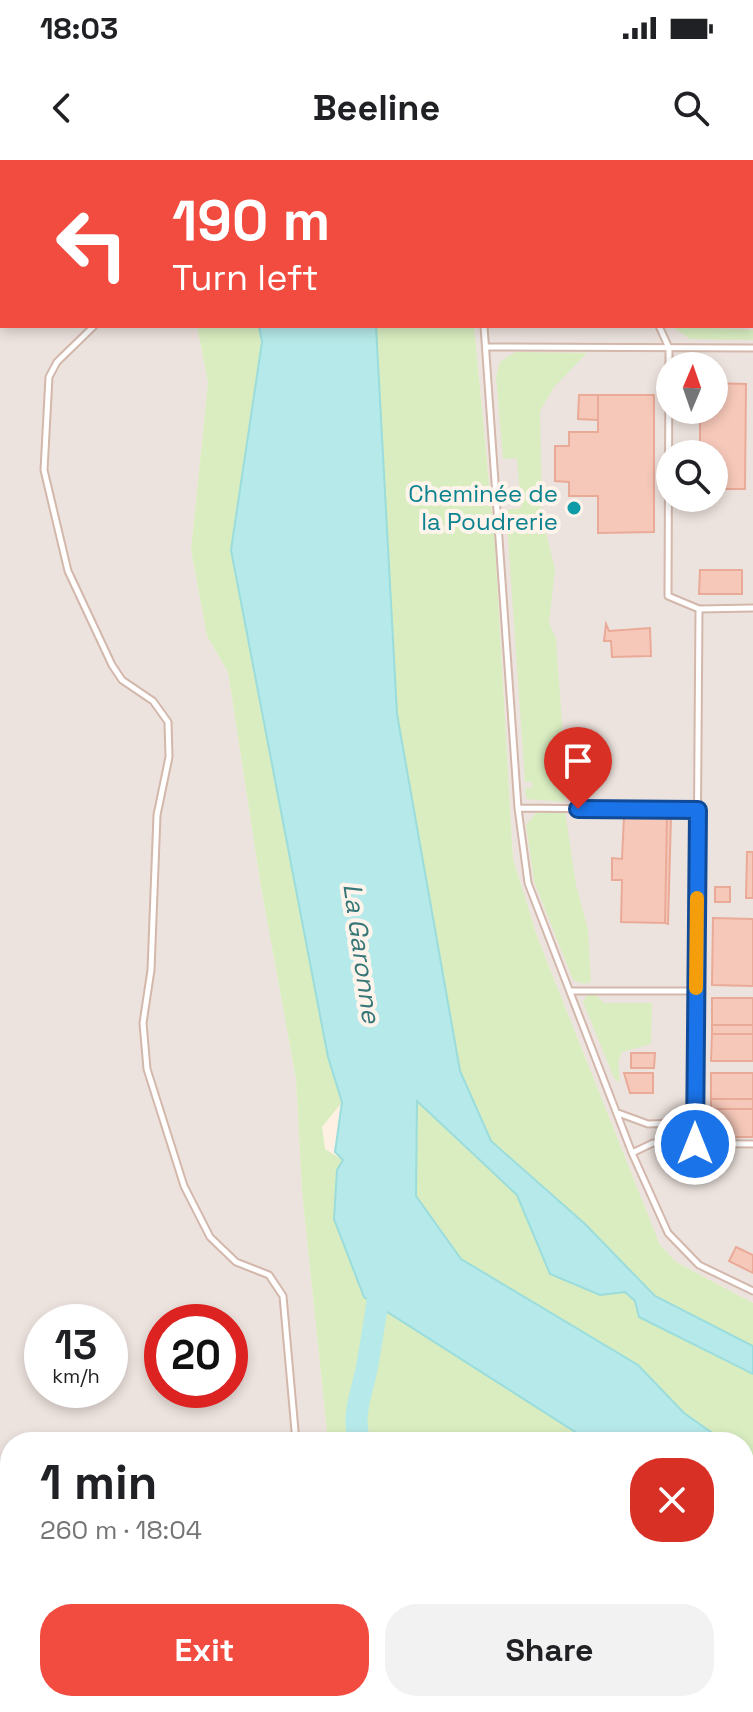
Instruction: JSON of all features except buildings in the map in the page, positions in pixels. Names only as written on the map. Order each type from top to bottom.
[{"type":"lane","points":[[92,328],[57,362],[49,377],[44,470],[68,571],[112,665],[122,680],[162,711],[170,737],[157,815],[151,970],[143,1023],[147,1069],[184,1186],[210,1237],[236,1262],[269,1275],[283,1296],[295,1432]]},
{"type":"lane","points":[[484,328],[518,808],[528,883],[632,1153],[668,1233],[699,1265],[753,1291]]},
{"type":"lane","points":[[660,328],[669,348],[668,596],[699,609],[753,608]]},
{"type":"lane","points":[[486,347],[753,348]]},
{"type":"lane","points":[[695,1144],[699,609]]},
{"type":"lane","points":[[518,808],[698,810]]},
{"type":"lane","points":[[570,991],[696,991]]},
{"type":"lane","points":[[617,1113],[648,1124],[680,1123],[696,1108]]},
{"type":"lane","points":[[632,1153],[653,1143],[753,1144]]},
{"type":"shaded area","points":[[0,328],[197,328],[208,383],[191,550],[207,636],[228,672],[261,887],[296,1079],[302,1191],[327,1432],[0,1432]]},
{"type":"shaded area","points":[[474,328],[753,328],[753,1303],[676,1262],[660,1245],[538,939],[513,859],[495,545]]},
{"type":"green space","points":[[197,328],[259,328],[328,1057],[342,1102],[322,1127],[325,1149],[343,1160],[364,1297],[575,1432],[327,1432],[302,1191],[296,1079],[261,887],[228,672],[207,636],[191,550],[208,383]]},
{"type":"green space","points":[[376,328],[474,328],[495,545],[513,859],[538,939],[660,1245],[676,1262],[753,1303],[753,1346],[655,1296],[585,1224],[491,1141],[460,1071],[397,714]]},
{"type":"green space","points":[[674,328],[753,330],[753,340],[690,339]]},
{"type":"green space","points":[[515,352],[587,353],[554,387],[540,411],[542,517],[555,569],[549,623],[556,639],[567,793],[564,802],[526,799],[525,788],[532,788],[532,782],[525,782],[506,510],[521,508],[517,458],[503,459],[496,377],[500,362]]},
{"type":"green space","points":[[538,811],[565,811],[576,885],[588,930],[591,982],[584,984],[573,980],[534,881],[526,825]]},
{"type":"green space","points":[[587,995],[596,995],[604,1003],[652,1003],[651,1044],[622,1052],[618,1062],[620,1083],[614,1078],[583,1002]]},
{"type":"green space","points":[[417,1101],[517,1195],[550,1274],[600,1295],[625,1292],[635,1301],[639,1317],[753,1374],[753,1432],[711,1432],[684,1413],[638,1365],[461,1259],[416,1196]]},
{"type":"water","name":"La Garonne","points":[[259,328],[376,328],[397,714],[460,1071],[491,1141],[585,1224],[655,1296],[753,1346],[753,1374],[639,1317],[635,1301],[625,1292],[600,1295],[550,1274],[517,1195],[417,1101],[416,1196],[461,1259],[638,1365],[684,1413],[711,1432],[575,1432],[364,1297],[334,1219],[337,1170],[343,1160],[335,1152],[342,1102],[328,1057],[231,550],[262,342]]},
{"type":"waterway","points":[[357,1432],[357,1411],[381,1278]]},
{"type":"slow traffic","points":[[696,988],[697,898]]},
{"type":"place","name":"Cheminée de la Poudrerie","points":[[574,508]]},
{"type":"route","points":[[578,809],[698,810],[695,1144]]}]
